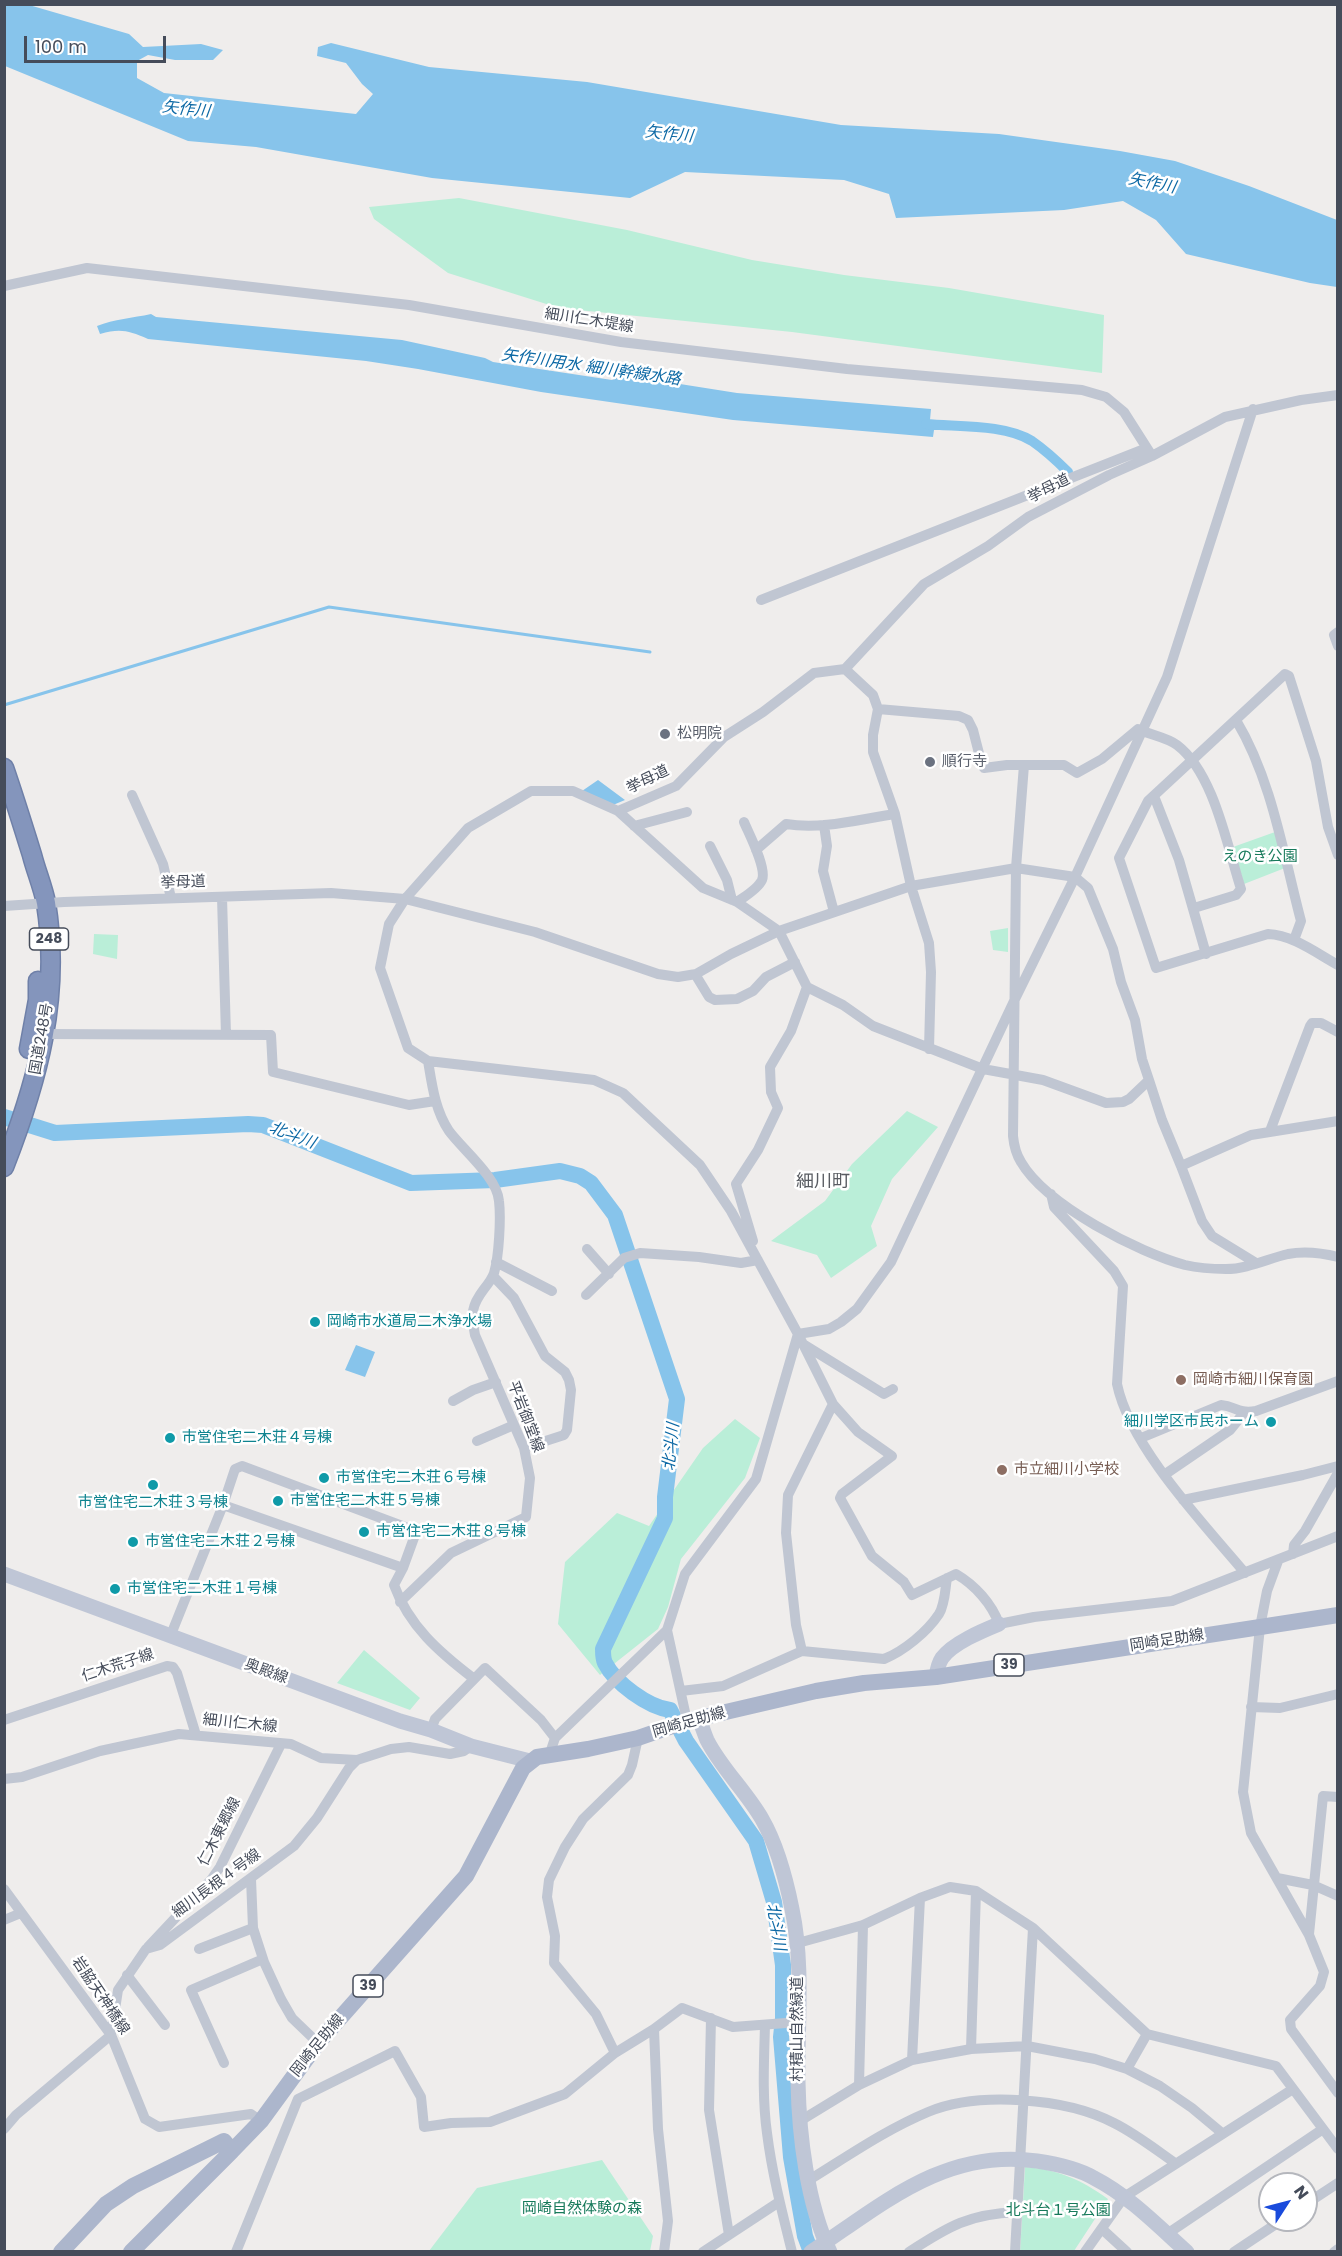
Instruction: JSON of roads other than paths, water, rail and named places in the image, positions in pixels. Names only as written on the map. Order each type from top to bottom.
[{"type":"highway","name":"国道248号","points":[[4,768],[49,938],[49,1010],[36,1076],[14,1123]]},
{"type":"highway","name":"国道248号","points":[[4,805],[40,903],[38,1000],[4,1167]]},
{"type":"main road","name":"岡崎足助線","points":[[131,2252],[261,2121],[318,2043],[466,1876],[523,1768],[537,1757],[638,1738],[686,1722],[816,1691],[864,1683],[936,1677],[1338,1616]]},
{"type":"main road","points":[[61,2252],[106,2204],[134,2186],[224,2141],[232,2151]]},
{"type":"street","name":"細川仁木堤線","points":[[4,286],[87,268],[409,305],[645,345],[847,369],[1082,390],[1106,397],[1124,412],[1150,452]]},
{"type":"street","name":"挙母道","points":[[4,906],[331,893],[405,899],[468,828],[531,791],[573,791],[618,811],[676,786],[724,737],[763,712],[814,673],[845,669],[924,584],[988,546],[1028,517],[1150,452],[1225,417],[1253,409],[1338,395]]},
{"type":"street","points":[[801,1339],[842,1322],[857,1309],[891,1262],[1075,877],[1167,677],[1253,409]]},
{"type":"street","points":[[761,600],[1150,452]]},
{"type":"street","points":[[1338,632],[1334,635],[1338,646]]},
{"type":"street","points":[[845,669],[873,695],[878,710],[873,735],[873,752],[895,814],[910,886],[929,943],[931,972],[929,1049]]},
{"type":"street","points":[[1338,855],[1316,760],[1288,674],[1284,674],[1146,803],[1119,858],[1154,966],[1160,969],[1268,934],[1277,934],[1294,940],[1338,965]]},
{"type":"street","points":[[878,710],[959,716],[968,720],[984,768],[1007,765],[1064,765],[1077,773],[1102,759],[1138,729],[1175,744],[1192,761],[1210,790],[1241,889],[1236,895],[1194,908]]},
{"type":"street","points":[[1236,720],[1251,744],[1270,797],[1301,921],[1294,940]]},
{"type":"street","points":[[1024,765],[1016,868],[1014,1073],[1014,1145],[1022,1164],[1052,1194],[1089,1222],[1139,1248],[1185,1265],[1210,1269],[1239,1269],[1290,1254],[1320,1253],[1338,1257]]},
{"type":"street","points":[[132,795],[163,864],[171,898]]},
{"type":"street","points":[[1154,796],[1179,860],[1206,954]]},
{"type":"street","points":[[618,811],[703,888],[735,901],[779,931],[807,987],[843,1005],[873,1026],[983,1069],[1043,1080],[1106,1103],[1123,1102],[1129,1099],[1149,1080]]},
{"type":"street","points":[[634,826],[687,812]]},
{"type":"street","points":[[756,850],[786,824],[824,825],[895,814]]},
{"type":"street","points":[[735,901],[762,880],[756,850],[744,822]]},
{"type":"street","points":[[824,825],[827,846],[823,871],[834,912]]},
{"type":"street","points":[[710,846],[735,901]]},
{"type":"street","points":[[999,1624],[994,1610],[965,1579],[956,1574],[912,1595],[904,1582],[872,1556],[840,1498],[842,1494],[892,1456],[858,1432],[833,1404],[759,1261],[731,1211],[700,1165],[618,1089],[594,1080],[428,1061],[408,1048],[380,968],[388,924],[405,899],[535,932],[658,974],[678,977],[695,974],[779,931],[910,886],[1016,868],[1075,877],[1088,888],[1113,949],[1121,982],[1135,1020],[1142,1059],[1195,1209],[1212,1236],[1256,1263]]},
{"type":"street","points":[[222,897],[226,1035]]},
{"type":"street","points":[[695,974],[709,997],[715,1000],[737,999],[753,992],[766,977],[795,962]]},
{"type":"street","points":[[759,1261],[736,1184],[758,1150],[778,1108],[771,1092],[770,1067],[791,1031],[807,987]]},
{"type":"street","points":[[1270,1131],[1312,1023],[1321,1023],[1338,1032]]},
{"type":"street","points":[[44,1034],[271,1035],[273,1072],[410,1105],[435,1101],[428,1061]]},
{"type":"street","name":"平岩御堂線","points":[[400,1602],[451,1553],[526,1517],[530,1478],[524,1448],[475,1335],[473,1324],[474,1302],[493,1276],[496,1262],[500,1198],[495,1186],[449,1131],[435,1101]]},
{"type":"street","points":[[1181,1166],[1241,1139],[1270,1131],[1338,1121]]},
{"type":"street","points":[[1052,1194],[1054,1207],[1114,1270],[1123,1286],[1117,1384],[1120,1399],[1164,1475],[1245,1573]]},
{"type":"street","points":[[587,1249],[609,1274]]},
{"type":"street","points":[[585,1296],[624,1258],[640,1253],[699,1257],[741,1263],[759,1261]]},
{"type":"street","points":[[496,1262],[552,1291]]},
{"type":"street","points":[[493,1276],[514,1298],[544,1356],[565,1372],[571,1390],[567,1430],[564,1435],[524,1448]]},
{"type":"street","points":[[801,1339],[884,1394],[893,1389]]},
{"type":"street","points":[[549,1756],[555,1738],[667,1630],[685,1574],[756,1479],[801,1339]]},
{"type":"street","points":[[1141,1438],[1221,1405],[1243,1414],[1338,1381]]},
{"type":"street","points":[[453,1401],[495,1382]]},
{"type":"street","points":[[802,1651],[796,1625],[786,1533],[788,1495],[833,1404]]},
{"type":"street","points":[[1164,1475],[1230,1430],[1243,1414]]},
{"type":"street","points":[[477,1441],[514,1425]]},
{"type":"street","points":[[170,1636],[223,1505],[235,1469],[243,1466],[412,1530],[415,1535],[394,1585],[400,1602],[417,1627],[442,1654],[473,1678]]},
{"type":"street","points":[[1183,1500],[1338,1466]]},
{"type":"street","points":[[1293,1554],[1294,1545],[1305,1531],[1338,1473]]},
{"type":"street","points":[[223,1505],[403,1568]]},
{"type":"street","points":[[936,1677],[942,1657],[977,1633],[999,1624],[1034,1617],[1172,1601],[1338,1536]]},
{"type":"street","points":[[1278,1561],[1267,1591],[1260,1627],[1243,1792],[1251,1833],[1309,1935],[1324,1972],[1320,1986],[1290,2020],[1291,2029],[1338,2093]]},
{"type":"street","name":"奥殿線","points":[[4,1574],[319,1692],[471,1746],[530,1761]]},
{"type":"street","points":[[681,1691],[723,1686],[802,1651],[884,1659],[906,1647],[939,1615],[948,1578]]},
{"type":"street","points":[[667,1630],[686,1722]]},
{"type":"street","name":"仁木荒子線","points":[[4,1720],[167,1666],[173,1667],[177,1673],[196,1735]]},
{"type":"street","points":[[431,1730],[435,1719],[473,1678],[483,1669],[487,1669],[541,1720],[555,1738]]},
{"type":"street","points":[[1251,1707],[1280,1708],[1338,1694]]},
{"type":"street","name":"村積山自然緑道","points":[[686,1722],[707,1741],[762,1819],[781,1866],[798,1942],[797,2023],[800,2121],[822,2248]]},
{"type":"street","name":"細川仁木線","points":[[4,1779],[22,1777],[122,1745],[179,1734],[291,1744],[321,1758],[357,1760],[391,1749],[409,1747],[450,1754],[464,1751],[471,1746]]},
{"type":"street","points":[[615,2053],[596,2014],[554,1963],[555,1936],[547,1897],[549,1880],[565,1847],[583,1819],[628,1775],[633,1765],[638,1738]]},
{"type":"street","name":"仁木東郷線","points":[[146,1949],[211,1880],[281,1744]]},
{"type":"street","name":"細川長根４号線","points":[[111,2035],[118,1990],[146,1949],[160,1945],[300,1840],[349,1768],[357,1760]]},
{"type":"street","points":[[1309,1935],[1323,1796],[1338,1797]]},
{"type":"street","points":[[1277,1878],[1313,1885],[1338,1896]]},
{"type":"street","points":[[251,1879],[253,1928],[263,1959],[292,2018],[318,2043]]},
{"type":"street","points":[[798,1942],[863,1925],[920,1898],[950,1887],[976,1891],[1033,1928],[1147,2034],[1276,2066],[1338,2149]]},
{"type":"street","name":"岩脇天神橋線","points":[[4,1889],[68,1973],[111,2035],[145,2119],[159,2127],[251,2114],[261,2121]]},
{"type":"street","points":[[971,2049],[976,1891]]},
{"type":"street","points":[[912,2060],[920,1898]]},
{"type":"street","points":[[4,1920],[21,1913]]},
{"type":"street","points":[[859,2085],[863,1925]]},
{"type":"street","points":[[199,1949],[253,1928]]},
{"type":"street","points":[[1015,2252],[1033,1928]]},
{"type":"street","points":[[224,2063],[191,1990],[263,1959]]},
{"type":"street","points":[[127,1975],[165,2025]]},
{"type":"street","points":[[298,2099],[395,2051],[421,2097],[424,2127],[451,2122],[490,2122],[565,2094],[615,2053],[654,2030],[682,2008],[733,2027],[797,2023]]},
{"type":"street","points":[[711,2018],[709,2110],[729,2235]]},
{"type":"street","points":[[769,2025],[764,2088],[767,2132],[779,2202],[792,2252]]},
{"type":"street","points":[[654,2030],[658,2129],[668,2221],[664,2252]]},
{"type":"street","points":[[1127,2069],[1147,2034]]},
{"type":"street","points":[[4,2129],[16,2115],[111,2035]]},
{"type":"street","points":[[800,2121],[859,2085],[912,2060],[971,2049],[1027,2046],[1095,2059],[1127,2069],[1160,2086],[1222,2133]]},
{"type":"street","points":[[236,2252],[298,2099],[296,2092],[288,2084]]},
{"type":"street","points":[[1085,2252],[1124,2197],[1293,2089]]},
{"type":"street","points":[[809,2180],[885,2132],[930,2111],[982,2100],[1023,2100],[1071,2107],[1113,2122],[1153,2146],[1175,2163]]},
{"type":"street","points":[[1167,2234],[1323,2129]]},
{"type":"street","points":[[822,2248],[911,2185],[947,2169],[979,2160],[1020,2159],[1059,2164],[1093,2177],[1124,2197],[1187,2252]]},
{"type":"street","points":[[1318,2196],[1338,2183]]},
{"type":"street","points":[[703,2252],[779,2202]]},
{"type":"street","points":[[909,2252],[945,2228],[973,2217],[991,2213],[1017,2212]]},
{"type":"street","points":[[1102,2229],[1127,2252]]},
{"type":"street","points":[[1234,2252],[1264,2232]]},
{"type":"water","name":"矢作川","points":[[4,5],[29,5],[129,34],[143,47],[201,44],[223,50],[213,60],[175,60],[148,55],[137,61],[137,78],[164,93],[356,114],[373,94],[346,63],[317,56],[318,47],[331,43],[429,67],[587,82],[841,125],[999,134],[1175,161],[1249,186],[1337,220],[1337,287],[1310,283],[1186,254],[1156,220],[1123,201],[1064,210],[896,218],[889,194],[844,180],[685,172],[630,198],[432,178],[256,147],[188,141],[5,66]]},
{"type":"water","name":"矢作川用水 細川幹線水路","points":[[151,314],[156,317],[402,340],[485,358],[493,362],[612,380],[623,375],[737,393],[931,409],[930,420],[941,421],[940,430],[934,430],[933,437],[733,420],[541,392],[366,361],[148,339],[125,331],[100,334],[97,326]]},
{"type":"water","points":[[598,780],[625,800],[613,805],[582,791]]},
{"type":"water","points":[[356,1345],[375,1352],[365,1377],[345,1370]]},
{"type":"waterway","name":"矢作川用水 細川幹線水路","points":[[926,424],[995,429],[1021,436],[1042,448],[1068,472]]},
{"type":"waterway","points":[[4,705],[329,607],[650,652]]},
{"type":"waterway","name":"北斗川","points":[[4,1117],[55,1133],[263,1125],[411,1183],[495,1180],[560,1171],[580,1176],[591,1183],[615,1215],[677,1399],[665,1497],[665,1518],[603,1649],[603,1658],[610,1671],[633,1693],[652,1704],[670,1710],[686,1741],[756,1841],[774,1902],[783,1965],[781,2037],[791,2157],[805,2236],[811,2252]]},
{"type":"place","name":"松明院","points":[[665,734]]},
{"type":"place","name":"順行寺","points":[[930,762]]},
{"type":"place","name":"岡崎市水道局二木浄水場","points":[[315,1322]]},
{"type":"place","name":"岡崎市細川保育園","points":[[1181,1380]]},
{"type":"place","name":"細川学区市民ホーム","points":[[1271,1422]]},
{"type":"place","name":"市営住宅二木荘４号棟","points":[[170,1438]]},
{"type":"place","name":"市立細川小学校","points":[[1002,1470]]},
{"type":"place","name":"市営住宅二木荘６号棟","points":[[324,1478]]},
{"type":"place","name":"市営住宅二木荘３号棟","points":[[153,1485]]},
{"type":"place","name":"市営住宅二木荘５号棟","points":[[278,1501]]},
{"type":"place","name":"市営住宅二木荘８号棟","points":[[364,1532]]},
{"type":"place","name":"市営住宅二木荘２号棟","points":[[133,1542]]},
{"type":"place","name":"市営住宅二木荘１号棟","points":[[115,1589]]},
{"type":"district","name":"細川町","points":[[823,1182]]},
{"type":"park label","name":"えのき公園","points":[[1260,857]]},
{"type":"park label","name":"岡崎自然体験の森","points":[[582,2209]]},
{"type":"park label","name":"北斗台１号公園","points":[[1058,2211]]}]
